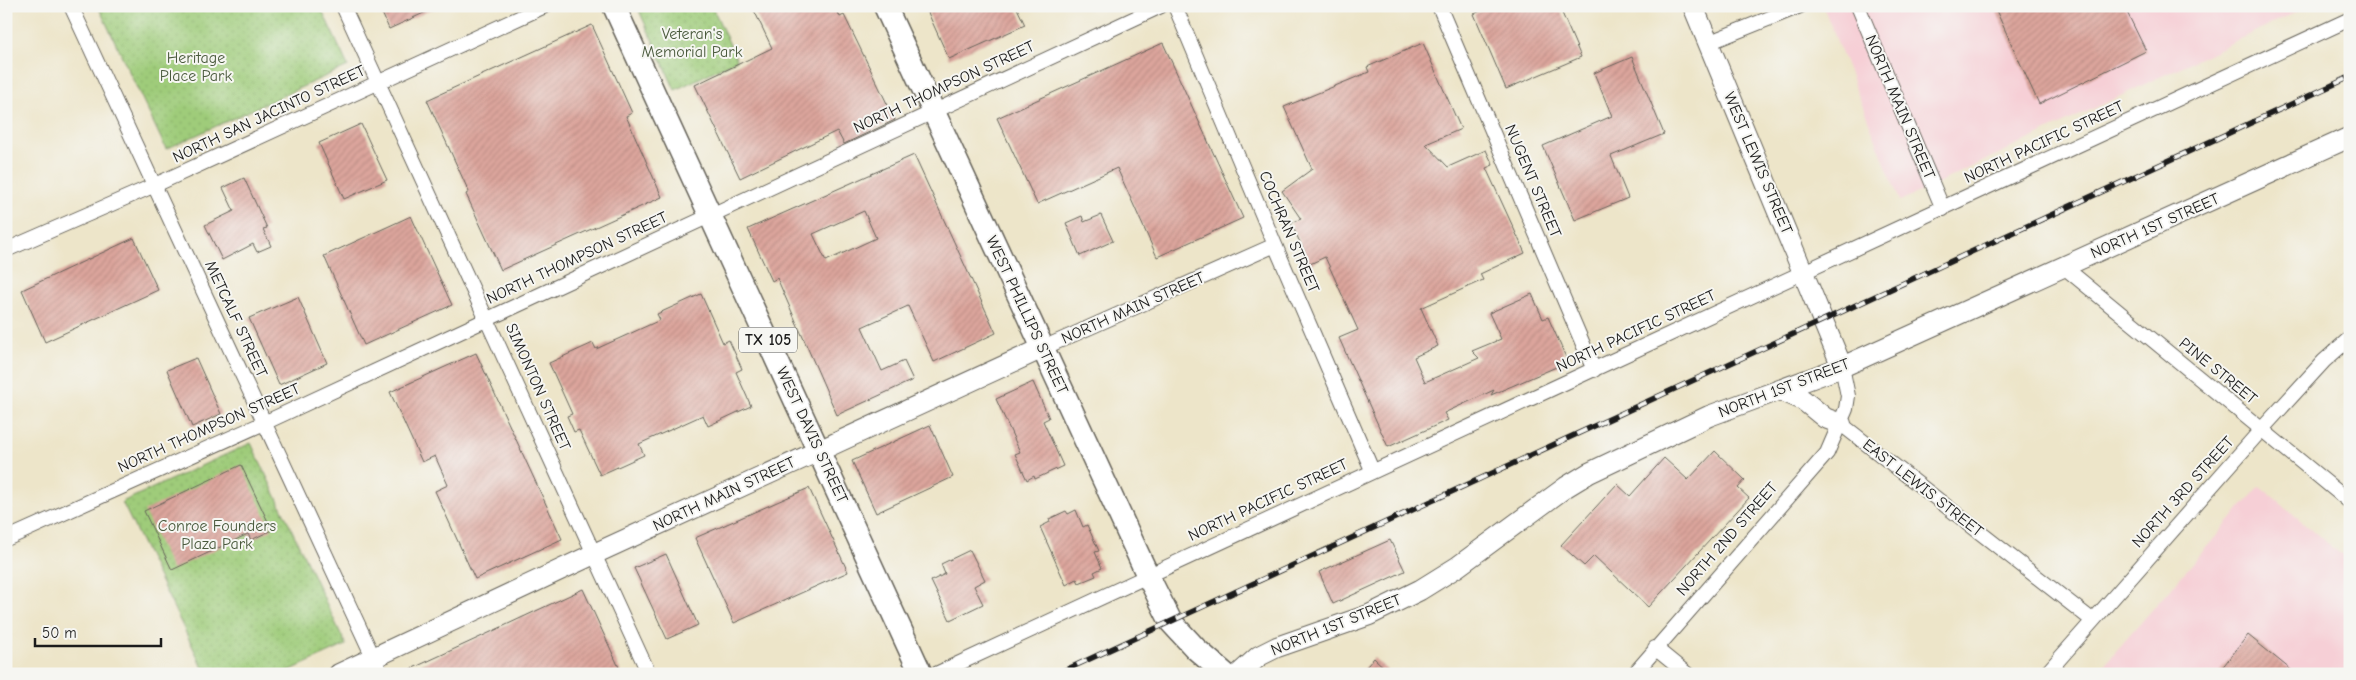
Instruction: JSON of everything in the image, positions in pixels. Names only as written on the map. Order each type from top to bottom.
[{"type":"main road","name":"WEST DAVIS STREET","points":[[614,6],[921,674]]},
{"type":"main road","name":"WEST PHILLIPS STREET","points":[[885,6],[1171,622],[1196,649],[1225,674]]},
{"type":"street","name":"METCALF STREET","points":[[71,6],[377,666]]},
{"type":"street","name":"SIMONTON STREET","points":[[344,6],[649,674]]},
{"type":"street","name":"NORTH SAN JACINTO STREET","points":[[6,250],[155,185],[544,6]]},
{"type":"street","name":"NORTH THOMPSON STREET","points":[[6,539],[264,423],[1161,6]]},
{"type":"street","name":"COCHRAN STREET","points":[[1175,6],[1372,470]]},
{"type":"street","name":"NUGENT STREET","points":[[1439,6],[1594,370]]},
{"type":"street","name":"WEST LEWIS STREET","points":[[1693,6],[1805,273],[1842,367]]},
{"type":"street","points":[[1708,43],[1800,6]]},
{"type":"street","name":"NORTH MAIN STREET","points":[[1858,6],[1943,209]]},
{"type":"street","name":"NORTH PACIFIC STREET","points":[[936,674],[1372,470],[1805,273],[2350,20]]},
{"type":"street","name":"NORTH 1ST STREET","points":[[1239,674],[1259,656],[1277,647],[1369,615],[1420,590],[1457,567],[1566,487],[1589,473],[1709,416],[1842,367],[2350,138]]},
{"type":"street","name":"NORTH MAIN STREET","points":[[339,674],[377,666],[594,554],[818,450],[1275,245]]},
{"type":"street","name":"PINE STREET","points":[[2064,267],[2350,502]]},
{"type":"street","name":"NORTH 3RD STREET","points":[[2046,674],[2261,430],[2324,361],[2350,338]]},
{"type":"street","points":[[1780,390],[1803,400],[1825,418],[1841,424],[1848,396],[1842,367]]},
{"type":"street","name":"EAST LEWIS STREET","points":[[1841,424],[2092,620]]},
{"type":"street","name":"NORTH 2ND STREET","points":[[1634,674],[1827,453],[1841,424]]},
{"type":"street","points":[[1655,648],[1686,674]]},
{"type":"shaded area","points":[[1823,6],[2309,6],[1900,201]]},
{"type":"shaded area","points":[[2260,486],[2350,562],[2350,674],[2096,674]]},
{"type":"green space","name":"Heritage Place Park","points":[[98,6],[320,6],[348,66],[166,149]]},
{"type":"green space","name":"Veteran's Memorial Park","points":[[637,6],[712,6],[737,60],[675,90]]},
{"type":"green space","name":"Conroe Founders Plaza Park","points":[[251,443],[346,645],[282,674],[206,674],[122,502]]},
{"type":"building","points":[[379,6],[439,6],[389,29]]},
{"type":"building","points":[[752,6],[835,6],[840,17],[844,15],[895,120],[844,144],[837,131],[740,178],[695,85],[772,48]]},
{"type":"building","points":[[925,6],[1016,6],[1025,25],[949,59]]},
{"type":"building","points":[[1491,6],[1559,6],[1581,57],[1506,89],[1474,14]]},
{"type":"building","points":[[1994,6],[2124,6],[2146,51],[2039,104]]},
{"type":"building","points":[[592,25],[632,113],[626,116],[662,197],[501,270],[466,194],[469,192],[427,100]]},
{"type":"building","points":[[1163,43],[1243,218],[1157,257],[1117,168],[1037,204],[997,118]]},
{"type":"building","points":[[1423,43],[1461,129],[1426,144],[1448,167],[1486,150],[1493,165],[1486,168],[1525,253],[1480,274],[1483,280],[1421,308],[1438,346],[1414,357],[1425,382],[1479,358],[1472,351],[1501,339],[1489,313],[1532,294],[1543,319],[1548,317],[1568,362],[1491,395],[1494,390],[1444,413],[1448,420],[1388,447],[1339,338],[1358,330],[1325,257],[1310,264],[1291,223],[1301,219],[1282,191],[1312,169],[1284,107],[1369,72],[1367,67]]},
{"type":"building","points":[[1632,57],[1664,134],[1611,156],[1628,198],[1575,220],[1543,146],[1612,116],[1594,73]]},
{"type":"building","points":[[361,124],[387,180],[344,199],[319,143]]},
{"type":"building","points":[[914,155],[996,333],[934,362],[908,306],[862,327],[882,371],[904,361],[913,380],[837,415],[777,278],[772,281],[748,229]],"holes":[[[864,211],[876,238],[826,261],[813,234]]]},
{"type":"building","points":[[244,178],[267,228],[263,229],[271,246],[257,252],[253,244],[222,260],[205,225],[234,211],[223,188]]},
{"type":"building","points":[[1101,215],[1113,241],[1080,256],[1066,223],[1082,216],[1084,222]]},
{"type":"building","points":[[411,216],[452,305],[364,345],[324,256]]},
{"type":"building","points":[[134,238],[158,290],[45,342],[22,290]]},
{"type":"building","points":[[701,294],[723,343],[729,340],[742,369],[736,372],[751,406],[708,426],[703,415],[639,444],[644,455],[600,475],[579,430],[574,432],[567,416],[572,414],[549,363],[593,343],[596,349],[660,320],[657,314]]},
{"type":"building","points":[[298,297],[327,363],[279,385],[249,318]]},
{"type":"building","points":[[476,353],[562,539],[475,579],[435,491],[448,485],[435,456],[422,462],[390,392]]},
{"type":"building","points":[[196,358],[221,414],[192,427],[167,370]]},
{"type":"building","points":[[1033,382],[1049,418],[1043,421],[1063,466],[1035,479],[1034,476],[1027,480],[1015,454],[1020,452],[996,399]]},
{"type":"building","points":[[930,425],[953,477],[876,513],[852,461]]},
{"type":"building","points":[[1715,451],[1745,480],[1738,488],[1749,498],[1648,607],[1594,556],[1584,566],[1561,545],[1617,484],[1630,496],[1664,458],[1688,480]]},
{"type":"building","points":[[241,465],[272,530],[251,540],[248,534],[172,570],[144,511]]},
{"type":"building","points":[[809,488],[848,572],[734,623],[695,538]]},
{"type":"building","points":[[1076,510],[1083,527],[1087,525],[1099,551],[1095,552],[1102,568],[1094,572],[1096,576],[1079,583],[1077,579],[1066,585],[1040,527],[1050,522],[1049,519],[1066,511],[1068,514]]},
{"type":"building","points":[[1390,540],[1405,571],[1333,604],[1319,572]]},
{"type":"building","points":[[970,550],[985,580],[974,586],[983,604],[950,620],[931,581],[945,574],[941,564]]},
{"type":"building","points":[[666,554],[698,625],[667,639],[634,568]]},
{"type":"building","points":[[583,589],[622,674],[400,674],[476,639]]},
{"type":"building","points":[[2248,635],[2296,674],[2217,674]]},
{"type":"building","points":[[1374,658],[1391,674],[1360,674]]},
{"type":"railway","points":[[1057,674],[2350,77]]}]
